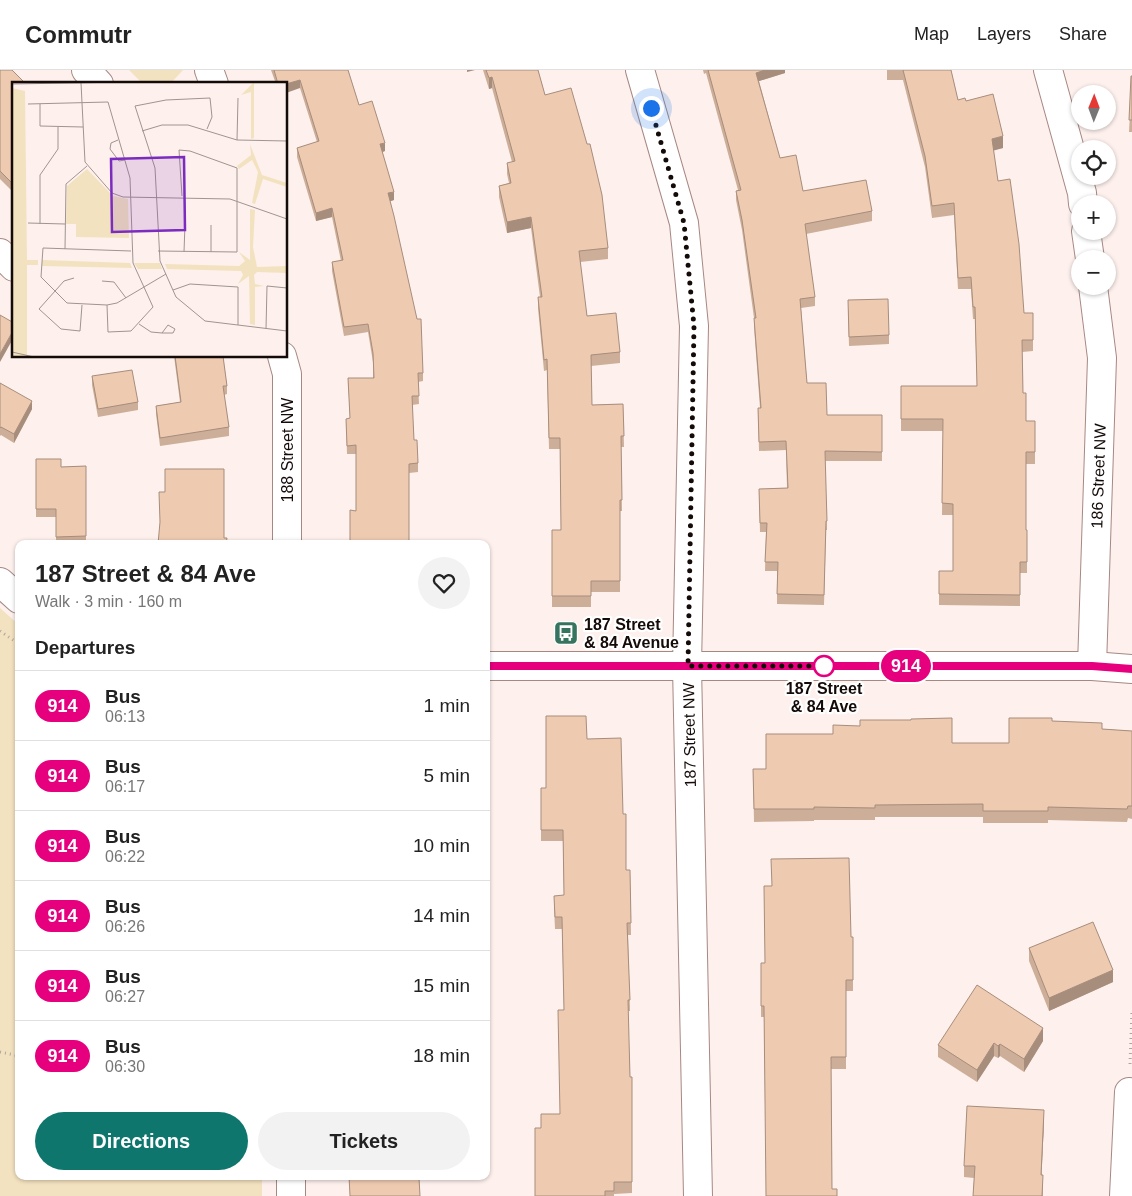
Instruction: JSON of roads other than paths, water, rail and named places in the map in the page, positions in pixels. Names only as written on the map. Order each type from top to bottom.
[{"type":"street","points":[[86,70],[97,82]]},
{"type":"street","points":[[209,70],[213,82]]},
{"type":"street","name":"187 Street NW","points":[[640,70],[684,223],[694,326],[688,666],[698,1196]]},
{"type":"street","points":[[1048,70],[1082,195]]},
{"type":"street","points":[[0,253],[12,265]]},
{"type":"street","name":"186 Street NW","points":[[1092,666],[1102,358],[1094,295]]},
{"type":"street","name":"188 Street NW","points":[[282,358],[286,374],[288,540]]},
{"type":"street","points":[[0,582],[15,596]]},
{"type":"street","points":[[490,666],[1092,666],[1132,669]]},
{"type":"street","points":[[1124,1196],[1130,1092]]},
{"type":"street","points":[[291,1180],[291,1196]]},
{"type":"place","name":"187 Street & 84 Avenue","points":[[566,633]]},
{"type":"place","name":"187 Street & 84 Ave","points":[[824,666]]}]
